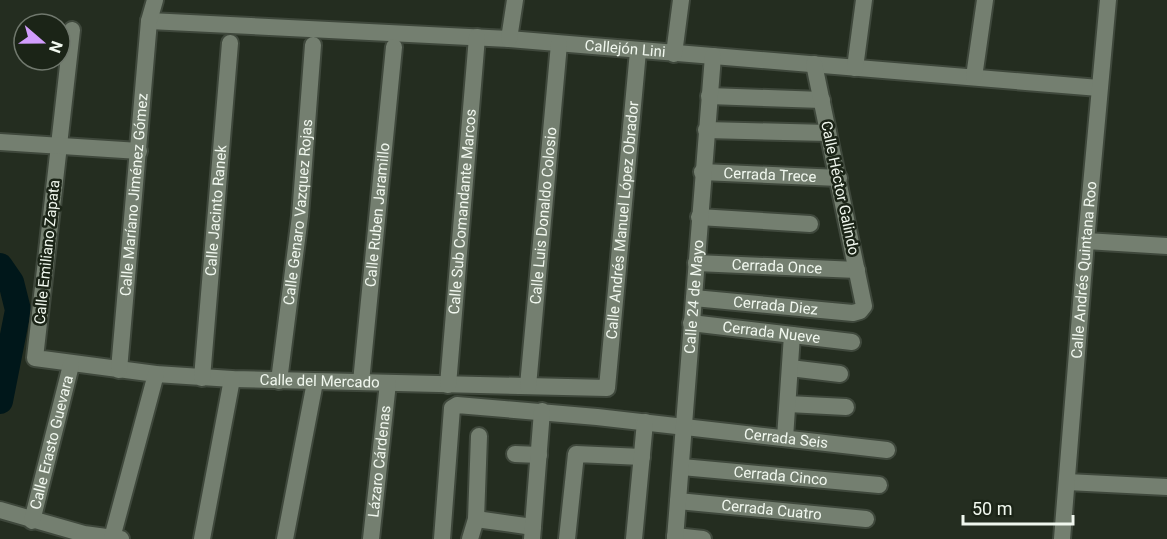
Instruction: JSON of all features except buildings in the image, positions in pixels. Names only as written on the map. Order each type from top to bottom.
[{"type":"street","name":"Calle Maríano Jiménez Gómez","points":[[119,370],[149,21],[155,0]]},
{"type":"street","points":[[509,39],[515,0]]},
{"type":"street","points":[[674,54],[681,0]]},
{"type":"street","points":[[855,68],[864,0]]},
{"type":"street","points":[[974,77],[985,0]]},
{"type":"street","name":"Calle Andrés Quintana Roo","points":[[1062,539],[1108,0]]},
{"type":"street","name":"Callejón Lini","points":[[149,21],[509,39],[1099,88]]},
{"type":"street","name":"Calle Sub Comandante Marcos","points":[[448,385],[477,38]]},
{"type":"street","name":"Calle Jacinto Ranek","points":[[202,378],[230,44]]},
{"type":"street","name":"Calle Luis Donaldo Colosio","points":[[528,386],[559,44]]},
{"type":"street","name":"Calle Genaro Vazquez Rojas","points":[[279,381],[300,216],[313,45]]},
{"type":"street","name":"Calle Ruben Jaramillo","points":[[361,382],[394,47]]},
{"type":"street","name":"Calle Andrés Manuel López Obrador","points":[[607,388],[638,51]]},
{"type":"street","name":"Calle 24 de Mayo","points":[[675,538],[685,427],[702,172],[713,56]]},
{"type":"street","name":"Calle Héctor Galindo","points":[[814,64],[864,306],[860,311]]},
{"type":"street","name":"Calle Emiliano Zapata","points":[[36,358],[67,72]]},
{"type":"street","points":[[709,96],[822,100]]},
{"type":"street","points":[[706,130],[828,133]]},
{"type":"street","points":[[0,142],[139,151]]},
{"type":"street","name":"Cerrada Trece","points":[[702,172],[839,178]]},
{"type":"street","points":[[699,217],[810,224]]},
{"type":"street","points":[[1086,241],[1167,246]]},
{"type":"street","name":"Cerrada Once","points":[[696,263],[857,270]]},
{"type":"street","name":"Cerrada Diez","points":[[694,298],[853,313],[860,311]]},
{"type":"street","name":"Cerrada Nueve","points":[[691,323],[852,342]]},
{"type":"street","points":[[786,438],[792,335]]},
{"type":"street","name":"Calle del Mercado","points":[[36,358],[71,365],[231,380],[607,388]]},
{"type":"street","name":"Calle Erasto Guevara","points":[[32,521],[71,365]]},
{"type":"street","points":[[790,368],[840,374]]},
{"type":"street","points":[[0,510],[84,534],[117,538],[156,374]]},
{"type":"street","points":[[202,539],[231,380]]},
{"type":"street","points":[[285,539],[315,382]]},
{"type":"street","name":"Lázaro Cárdenas","points":[[371,539],[388,383]]},
{"type":"street","points":[[788,404],[846,407]]},
{"type":"street","points":[[442,539],[452,408],[457,405],[542,411],[685,427]]},
{"type":"street","points":[[476,519],[532,533],[542,411]]},
{"type":"street","points":[[634,539],[645,422]]},
{"type":"street","name":"Cerrada Seis","points":[[685,427],[887,450]]},
{"type":"street","points":[[470,539],[476,519],[479,436]]},
{"type":"street","points":[[515,454],[539,455]]},
{"type":"street","points":[[567,539],[576,454],[642,457]]},
{"type":"street","name":"Cerrada Cinco","points":[[682,467],[879,485]]},
{"type":"street","points":[[1067,482],[1167,487]]},
{"type":"street","name":"Cerrada Cuatro","points":[[678,501],[866,519]]},
{"type":"street","points":[[675,538],[703,539]]},
{"type":"waterway","points":[[0,266],[11,282],[18,310],[0,401]]}]
